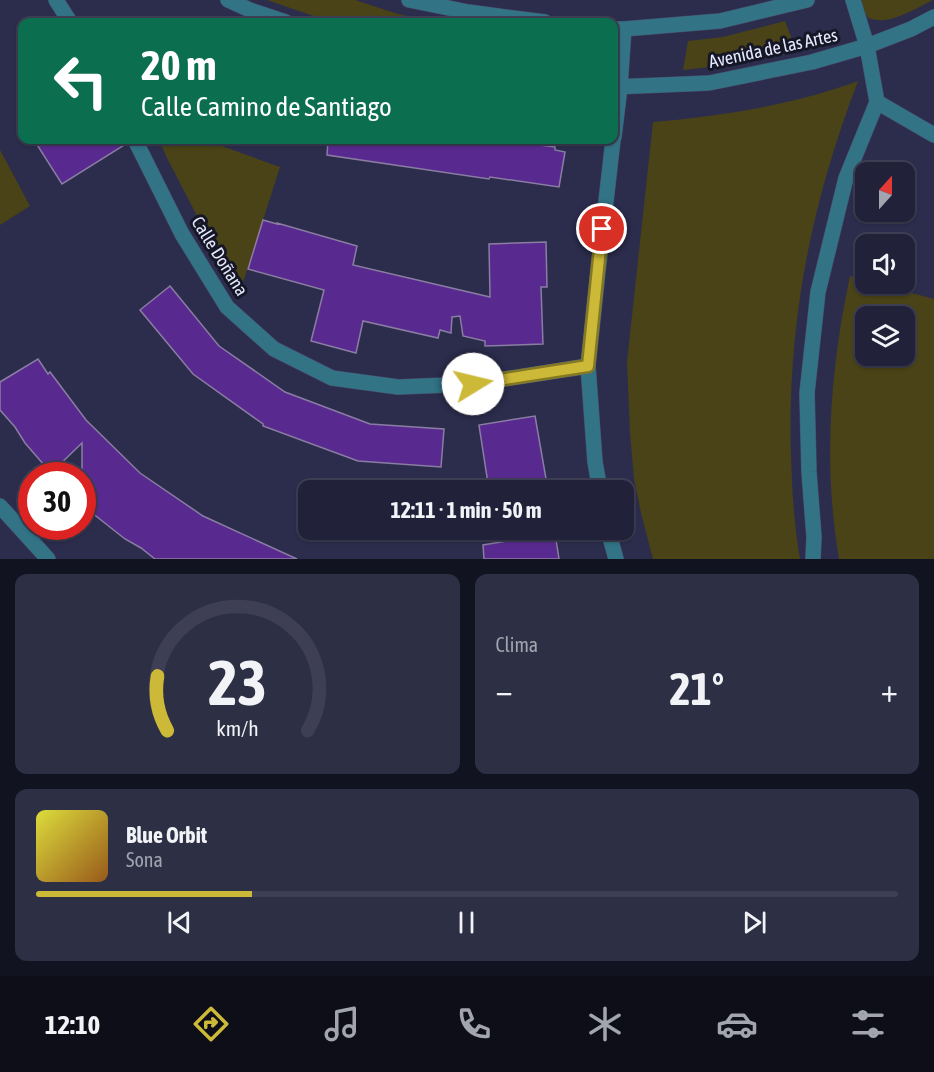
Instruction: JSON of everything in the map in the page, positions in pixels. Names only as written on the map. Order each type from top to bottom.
[{"type":"street","points":[[56,0],[67,18]]},
{"type":"street","points":[[228,0],[274,18]]},
{"type":"street","points":[[409,0],[468,12],[514,18]]},
{"type":"street","name":"Avenida de las Artes","points":[[619,29],[720,21],[807,0]]},
{"type":"street","points":[[813,559],[807,393],[818,292],[846,178],[877,102],[867,46],[853,0]]},
{"type":"street","name":"Avenida de las Artes","points":[[618,87],[709,83],[812,62],[867,46],[911,29],[934,17]]},
{"type":"street","points":[[618,58],[619,29]]},
{"type":"street","points":[[877,102],[934,135]]},
{"type":"street","name":"Calle Doñana","points":[[137,144],[182,234],[227,307],[274,349],[332,378],[398,387],[473,384],[588,366]]},
{"type":"street","points":[[598,480],[588,366],[612,144]]},
{"type":"street","points":[[0,506],[48,559]]},
{"type":"street","points":[[611,540],[616,559]]},
{"type":"shaded area","points":[[267,0],[355,0],[416,18],[319,18]]},
{"type":"shaded area","points":[[862,0],[933,0],[891,19],[876,20],[868,18],[862,8]]},
{"type":"shaded area","points":[[785,21],[796,50],[728,65],[683,70],[688,41],[723,37]]},
{"type":"shaded area","points":[[858,81],[841,127],[815,219],[798,311],[793,358],[791,455],[800,559],[653,559],[634,479],[627,362],[653,122],[783,103]]},
{"type":"shaded area","points":[[161,144],[216,144],[280,167],[240,292],[221,262]]},
{"type":"shaded area","points":[[0,150],[30,206],[0,225]]},
{"type":"shaded area","points":[[850,276],[855,277],[855,294],[915,294],[934,299],[934,559],[839,559],[834,524],[830,453],[838,346]]},
{"type":"building","points":[[37,144],[126,144],[62,184]]},
{"type":"building","points":[[328,144],[532,144],[555,147],[555,150],[565,152],[559,187],[327,155]]},
{"type":"building","points":[[263,220],[357,246],[353,265],[490,297],[489,244],[546,242],[547,287],[541,287],[543,344],[485,346],[485,341],[463,336],[460,316],[452,317],[451,333],[440,330],[438,338],[363,321],[356,353],[311,341],[324,290],[248,269]]},
{"type":"building","points":[[170,286],[219,346],[285,392],[370,424],[444,429],[441,467],[358,461],[263,426],[193,374],[140,310]]},
{"type":"building","points":[[38,359],[86,420],[140,473],[203,516],[297,559],[155,559],[96,516],[96,462],[82,462],[82,443],[62,462],[41,462],[0,410],[0,382]]},
{"type":"building","points":[[535,416],[546,480],[487,480],[479,425]]},
{"type":"building","points":[[513,540],[556,540],[559,559],[484,559],[483,545]]},
{"type":"route","points":[[473,384],[588,366],[602,229]]}]
